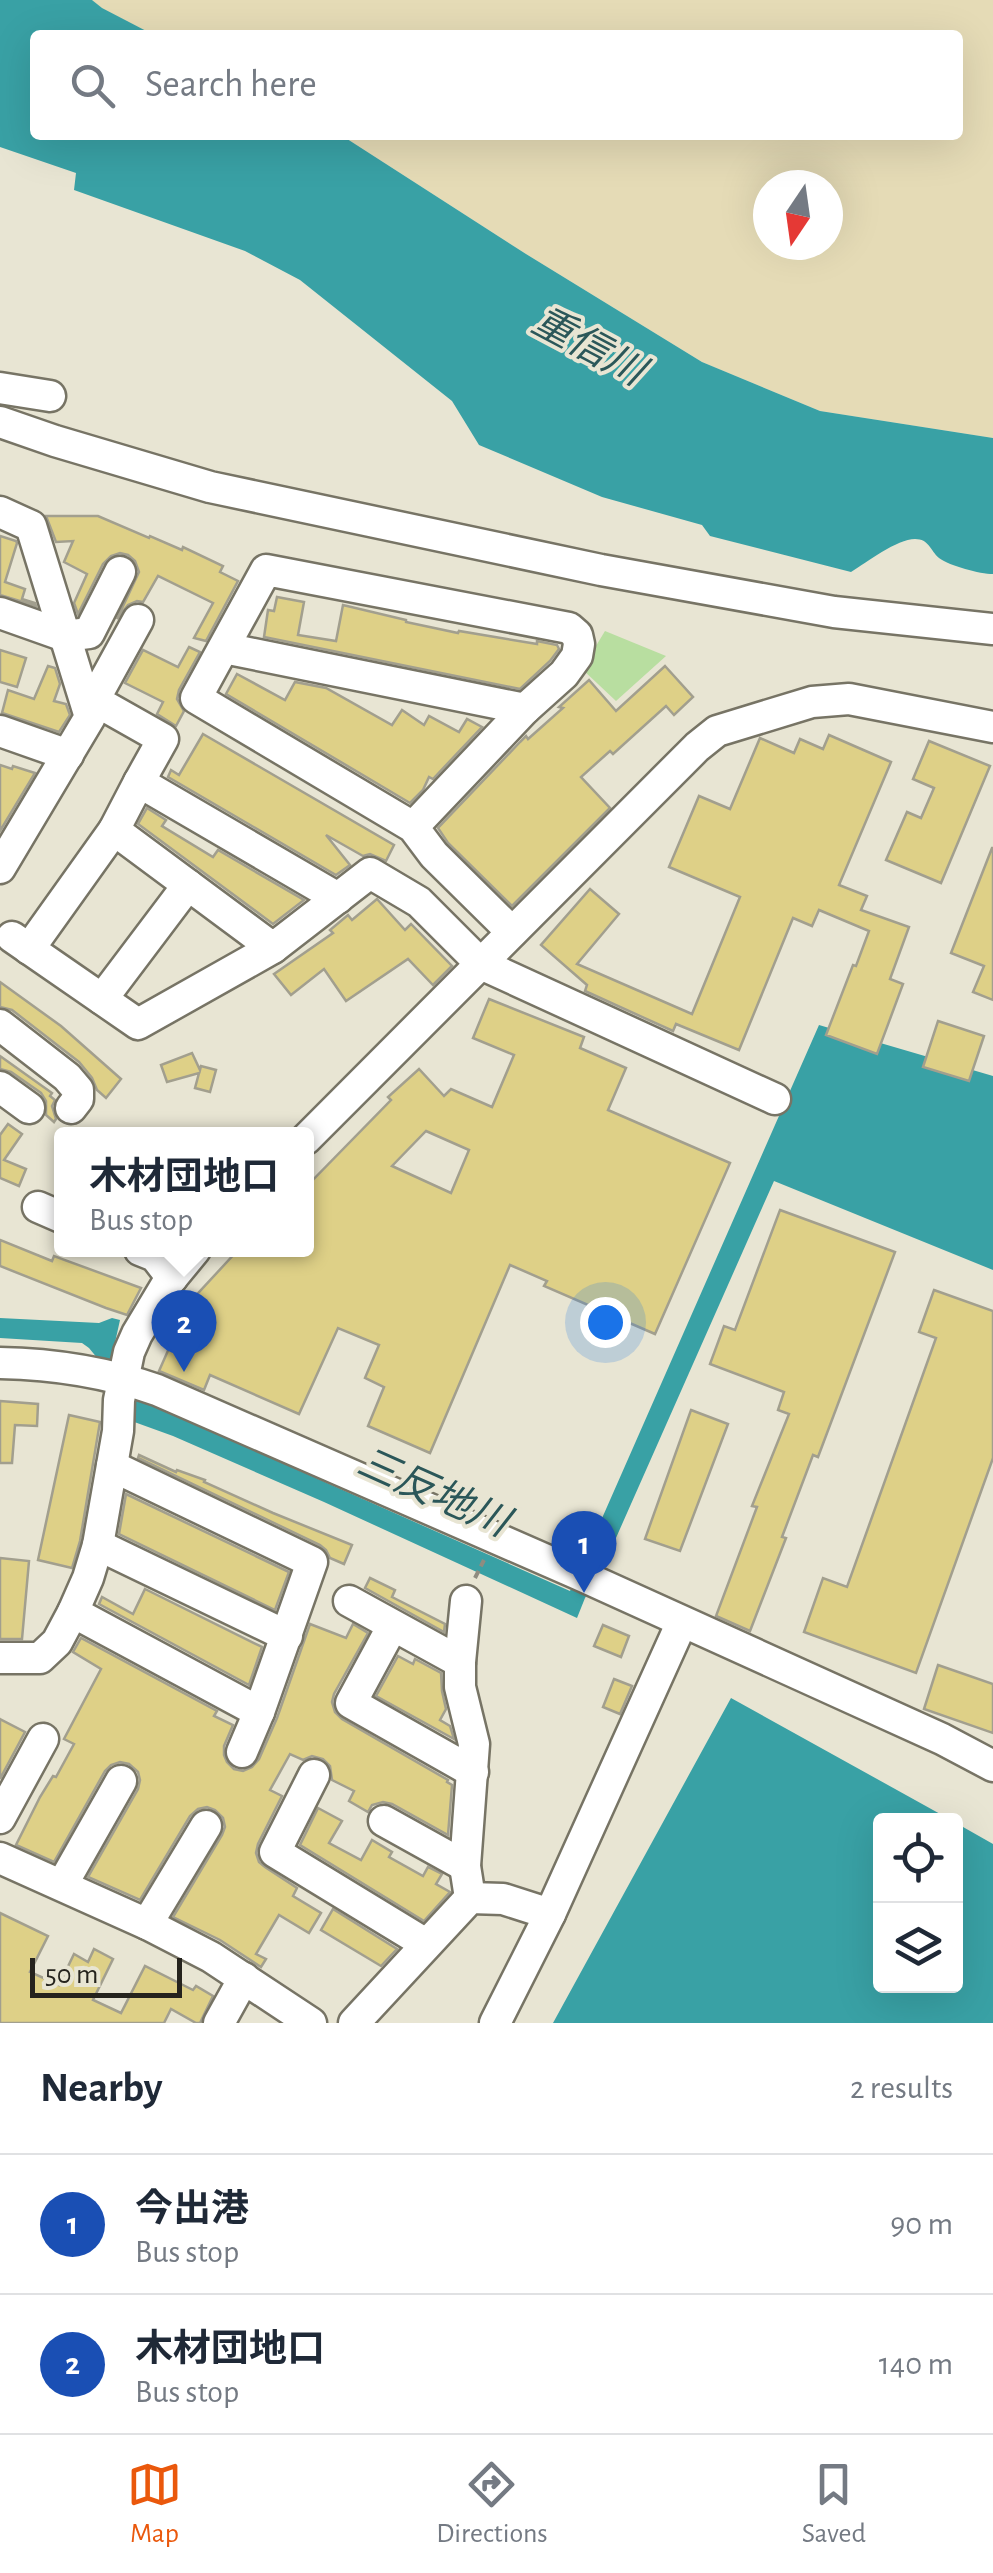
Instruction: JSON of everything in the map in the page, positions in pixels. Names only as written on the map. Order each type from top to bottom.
[{"type":"street","points":[[0,388],[50,396]]},
{"type":"street","points":[[0,422],[210,487],[582,566],[834,612],[993,629]]},
{"type":"street","points":[[0,512],[31,526],[90,702],[90,717],[3,860]]},
{"type":"street","points":[[413,827],[564,674],[576,656],[577,635],[569,628],[266,570],[196,698],[413,827],[434,855],[512,932]]},
{"type":"street","points":[[0,613],[65,636],[89,633],[120,572]]},
{"type":"street","points":[[90,702],[138,620]]},
{"type":"street","points":[[224,648],[526,709]]},
{"type":"street","points":[[314,1131],[717,731],[812,702],[849,699],[993,727]]},
{"type":"street","points":[[90,702],[163,739],[114,830],[21,943],[138,1024],[273,948],[370,873],[419,902],[481,964],[774,1099]]},
{"type":"street","points":[[0,731],[68,755]]},
{"type":"street","points":[[139,782],[338,898]]},
{"type":"street","points":[[114,830],[273,948]]},
{"type":"street","points":[[102,999],[188,885]]},
{"type":"street","points":[[0,1025],[67,1077],[78,1090],[78,1099],[71,1108]]},
{"type":"street","points":[[156,1257],[172,1278]]},
{"type":"street","points":[[0,1658],[40,1658],[56,1642],[73,1612],[98,1545],[123,1379],[137,1334],[189,1257]]},
{"type":"street","points":[[0,1363],[60,1366],[157,1390],[682,1622],[993,1766]]},
{"type":"street","points":[[112,1466],[312,1562],[242,1752]]},
{"type":"street","points":[[98,1545],[286,1636]]},
{"type":"street","points":[[470,1898],[465,1866],[474,1744],[460,1687],[460,1662],[471,1589]]},
{"type":"street","points":[[349,1601],[460,1662]]},
{"type":"street","points":[[73,1612],[259,1712]]},
{"type":"street","points":[[495,2023],[550,1914],[682,1622]]},
{"type":"street","points":[[392,1626],[351,1704],[474,1772]]},
{"type":"street","points":[[0,1818],[43,1740]]},
{"type":"street","points":[[314,1774],[275,1852],[426,1944]]},
{"type":"street","points":[[62,1886],[122,1781]]},
{"type":"street","points":[[384,1820],[465,1866]]},
{"type":"street","points":[[146,1924],[206,1826]]},
{"type":"street","points":[[0,1858],[210,1957],[311,2023]]},
{"type":"street","points":[[354,2023],[470,1898],[503,1900],[550,1914]]},
{"type":"street","points":[[220,2023],[244,1978]]},
{"type":"path","points":[[471,1589],[488,1552]]},
{"type":"green space","points":[[605,631],[666,656],[616,701],[582,669]]},
{"type":"sand","points":[[92,0],[993,0],[993,438],[820,411],[702,362],[349,140],[963,140],[963,30],[144,30]]},
{"type":"water","name":"重信川","points":[[0,0],[92,0],[144,30],[30,30],[30,140],[349,140],[702,362],[820,411],[993,438],[993,574],[950,564],[920,539],[891,547],[851,572],[710,536],[702,525],[602,497],[479,445],[452,401],[300,280],[245,251],[74,190],[76,173],[0,147]]},
{"type":"water","points":[[819,1025],[993,1076],[993,1270],[774,1181],[577,1618],[324,1502],[126,1419],[130,1398],[82,1343],[0,1338],[0,1318],[99,1323],[112,1318],[120,1320],[114,1347],[165,1411],[570,1591]]},
{"type":"water","points":[[731,1698],[938,1813],[873,1813],[873,1993],[963,1993],[963,1827],[993,1844],[993,2023],[553,2023]]},
{"type":"building","points":[[46,516],[98,516],[223,566],[220,572],[238,581],[206,641],[194,638],[213,603],[158,576],[143,602],[128,605],[117,619],[139,572],[135,561],[120,553],[103,564],[78,614],[74,603],[87,574],[64,562],[73,541],[56,542]]},
{"type":"building","points":[[0,536],[17,543],[5,582],[25,589],[22,599],[36,606],[0,595]]},
{"type":"building","points":[[277,597],[304,602],[298,635],[336,641],[343,605],[458,633],[537,641],[557,645],[559,649],[520,689],[264,637],[268,610],[274,611]]},
{"type":"building","points":[[189,647],[200,652],[179,690],[177,699],[184,711],[176,726],[157,714],[163,702],[125,683],[143,650],[178,667]]},
{"type":"building","points":[[0,650],[26,658],[17,687],[0,682]]},
{"type":"building","points":[[48,666],[55,668],[60,684],[54,701],[66,704],[70,715],[59,732],[2,713],[8,690],[34,699]]},
{"type":"building","points":[[665,666],[693,697],[674,715],[666,706],[581,777],[610,808],[512,906],[448,843],[438,828],[526,736],[528,739],[563,708],[559,707],[589,680],[616,711]]},
{"type":"building","points":[[237,674],[285,700],[295,682],[326,688],[392,725],[402,710],[424,725],[429,716],[459,732],[467,719],[482,727],[433,779],[429,777],[410,803],[226,694]]},
{"type":"building","points":[[203,734],[394,845],[386,861],[370,854],[363,856],[326,835],[350,865],[336,875],[168,777],[171,770],[179,775]]},
{"type":"building","points":[[829,735],[891,762],[839,885],[867,896],[861,910],[909,927],[890,979],[903,984],[877,1054],[826,1035],[869,931],[819,910],[812,926],[793,918],[739,1050],[676,1024],[673,1031],[585,991],[587,985],[541,945],[590,889],[619,914],[577,964],[692,1014],[740,897],[669,867],[699,796],[730,809],[760,738],[794,753],[800,739],[823,749]]},
{"type":"building","points":[[929,741],[990,766],[941,883],[886,860],[907,812],[921,818],[934,788],[913,779]]},
{"type":"building","points":[[0,765],[35,773],[0,831]]},
{"type":"building","points":[[147,808],[166,820],[162,826],[213,857],[218,850],[304,900],[273,924],[138,824]]},
{"type":"building","points":[[992,848],[993,1000],[973,992],[984,966],[951,953]]},
{"type":"building","points":[[377,899],[405,930],[411,924],[452,966],[433,985],[408,959],[346,1001],[324,969],[291,995],[274,974],[333,933],[330,930],[348,915],[352,920]]},
{"type":"building","points":[[0,982],[61,1026],[121,1079],[106,1098],[79,1062],[12,1010],[0,1007]]},
{"type":"building","points":[[489,999],[584,1037],[580,1048],[626,1068],[608,1110],[730,1163],[655,1334],[544,1286],[547,1281],[510,1265],[430,1453],[368,1426],[384,1387],[365,1378],[379,1345],[338,1328],[299,1414],[210,1375],[204,1390],[159,1371],[189,1303],[232,1257],[314,1257],[314,1179],[391,1100],[388,1097],[419,1069],[444,1096],[451,1089],[492,1107],[514,1055],[473,1038]],"holes":[[[426,1131],[469,1150],[451,1193],[392,1166]]]},
{"type":"building","points":[[938,1021],[984,1036],[969,1081],[923,1067]]},
{"type":"building","points":[[192,1053],[200,1070],[201,1066],[216,1070],[210,1092],[195,1088],[199,1073],[167,1082],[161,1065]]},
{"type":"building","points":[[0,1056],[52,1093],[54,1122],[46,1115],[46,1101],[41,1093],[0,1069]]},
{"type":"building","points":[[8,1124],[22,1134],[4,1160],[26,1169],[19,1186],[0,1178],[0,1135]]},
{"type":"building","points":[[780,1210],[895,1252],[818,1457],[813,1455],[750,1631],[716,1616],[757,1507],[752,1506],[789,1414],[778,1410],[784,1392],[710,1364],[724,1326],[735,1330]]},
{"type":"building","points":[[0,1240],[52,1261],[54,1256],[141,1288],[127,1315],[0,1266]]},
{"type":"building","points":[[934,1290],[993,1311],[993,1458],[916,1673],[804,1632],[823,1578],[847,1587],[936,1338],[919,1332]]},
{"type":"building","points":[[0,1401],[38,1404],[37,1426],[15,1425],[12,1463],[0,1463]]},
{"type":"building","points":[[691,1410],[728,1424],[680,1551],[645,1539]]},
{"type":"building","points":[[69,1415],[100,1422],[72,1568],[38,1560]]},
{"type":"building","points":[[139,1455],[352,1545],[344,1564],[330,1558],[320,1545],[138,1458]]},
{"type":"building","points":[[126,1494],[289,1572],[275,1610],[119,1534]]},
{"type":"building","points":[[0,1558],[29,1561],[22,1639],[0,1639]]},
{"type":"building","points":[[370,1578],[395,1590],[392,1597],[445,1624],[444,1632],[365,1588]]},
{"type":"building","points":[[145,1589],[262,1647],[249,1685],[99,1604],[102,1597],[133,1614]]},
{"type":"building","points":[[310,1624],[346,1638],[353,1624],[368,1633],[334,1694],[335,1712],[448,1780],[452,1785],[448,1835],[392,1804],[372,1805],[368,1812],[349,1801],[354,1791],[332,1780],[330,1766],[323,1759],[312,1756],[303,1760],[290,1754],[270,1790],[282,1796],[256,1853],[259,1862],[297,1888],[293,1896],[321,1913],[309,1933],[279,1915],[256,1954],[266,1959],[261,1967],[220,1940],[173,1917],[222,1835],[223,1818],[215,1810],[198,1809],[190,1816],[140,1900],[88,1877],[138,1789],[138,1772],[129,1764],[120,1762],[105,1771],[54,1862],[16,1845],[40,1797],[74,1744],[64,1739],[101,1669],[73,1652],[81,1638],[217,1711],[214,1716],[233,1725],[224,1746],[227,1762],[243,1771],[259,1759]]},
{"type":"building","points":[[603,1625],[629,1636],[621,1657],[594,1646]]},
{"type":"building","points":[[398,1656],[413,1664],[415,1659],[441,1673],[446,1709],[440,1720],[450,1726],[454,1739],[376,1696]]},
{"type":"building","points":[[938,1665],[993,1684],[993,1733],[924,1709]]},
{"type":"building","points":[[614,1679],[632,1686],[620,1714],[603,1707]]},
{"type":"building","points":[[0,1719],[25,1732],[0,1779]]},
{"type":"building","points":[[318,1808],[342,1821],[329,1843],[361,1860],[372,1840],[392,1852],[389,1857],[423,1876],[428,1867],[442,1874],[436,1884],[450,1892],[424,1921],[300,1845]]},
{"type":"building","points":[[333,1909],[397,1949],[381,1966],[321,1930]]},
{"type":"building","points":[[0,1913],[48,1936],[30,1972],[59,1985],[74,1954],[88,1962],[94,1949],[113,1959],[93,2000],[121,2013],[145,1966],[213,1996],[200,2023],[171,2009],[164,2023],[0,2023]]},
{"type":"place","name":"木材団地口","points":[[184,1372]]},
{"type":"place","name":"今出港","points":[[584,1593]]},
{"type":"water label","name":"三反地川","points":[[433,1493]]}]
